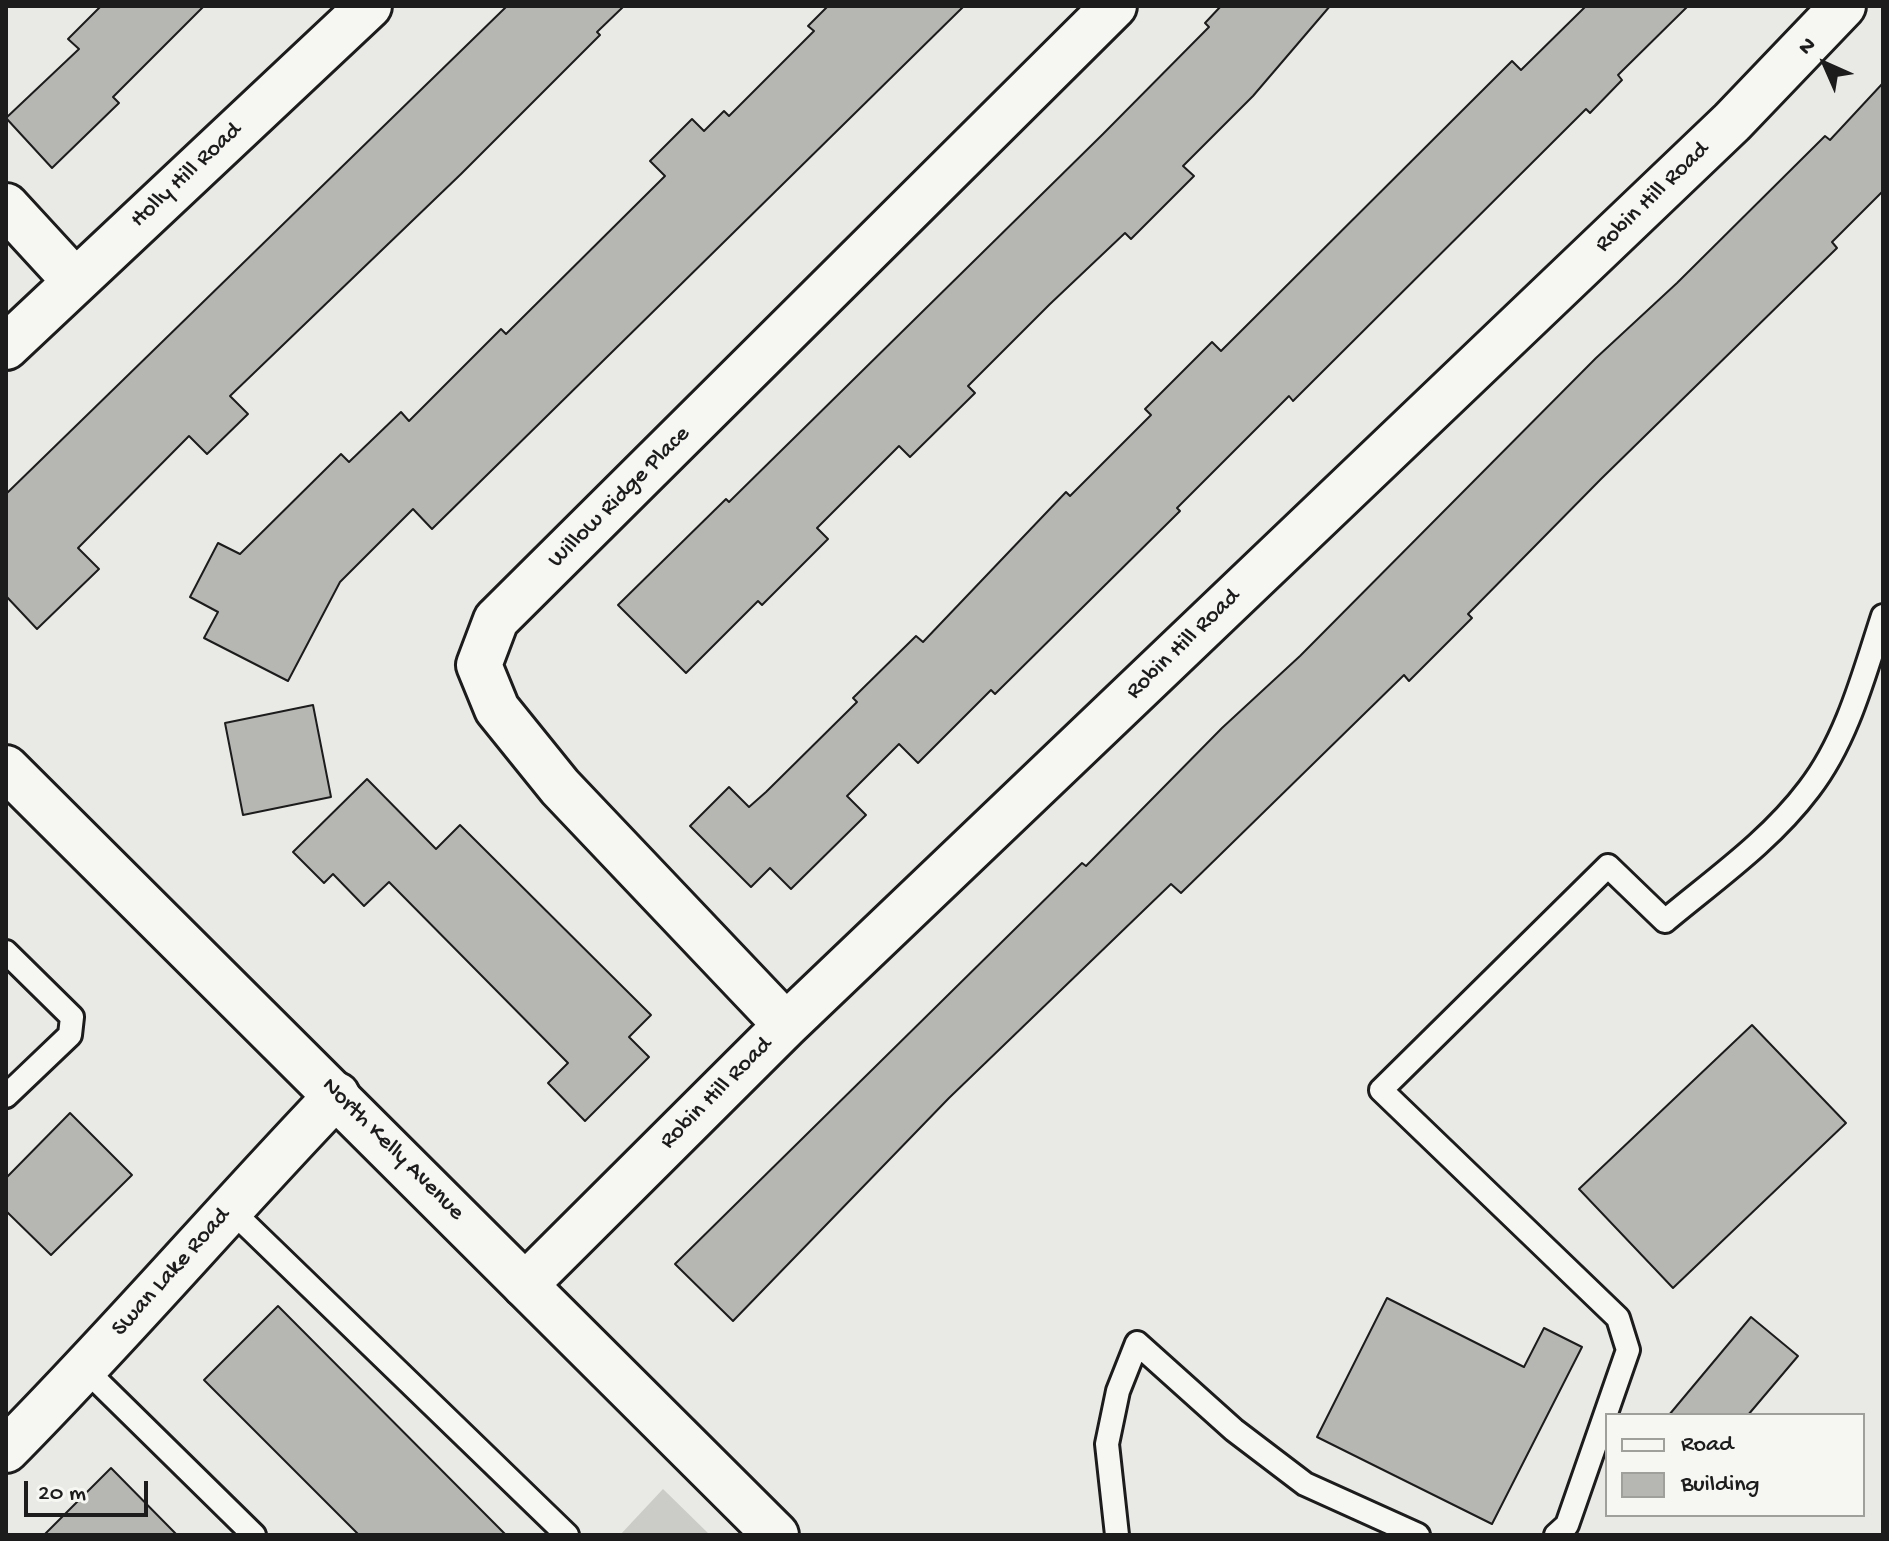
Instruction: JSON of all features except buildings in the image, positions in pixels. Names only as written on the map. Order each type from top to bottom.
[{"type":"street","name":"Holly Hill Road","points":[[6,347],[369,6]]},
{"type":"street","name":"Willow Ridge Place","points":[[786,1025],[560,787],[497,709],[479,665],[496,620],[1114,6]]},
{"type":"street","name":"Robin Hill Road","points":[[525,1285],[786,1025],[1721,133],[1843,6]]},
{"type":"street","points":[[6,206],[75,281]]},
{"type":"street","name":"North Kelly Avenue","points":[[6,768],[776,1535]]},
{"type":"street","name":"Swan Lake Road","points":[[6,1450],[86,1370],[229,1208],[337,1095]]},
{"type":"lane","points":[[1606,1413],[1628,1350],[1618,1318],[1381,1090],[1608,866],[1665,921],[1765,837],[1810,788],[1843,730],[1883,616]]},
{"type":"lane","points":[[6,952],[72,1017],[70,1035],[6,1096]]},
{"type":"lane","points":[[229,1208],[567,1535]]},
{"type":"lane","points":[[1117,1535],[1107,1444],[1118,1391],[1137,1343],[1234,1430],[1305,1484],[1418,1535]]},
{"type":"lane","points":[[86,1370],[254,1535]]},
{"type":"lane","points":[[1556,1535],[1567,1525],[1605,1416]]},
{"type":"shaded area","points":[[663,1489],[710,1535],[620,1535]]}]
